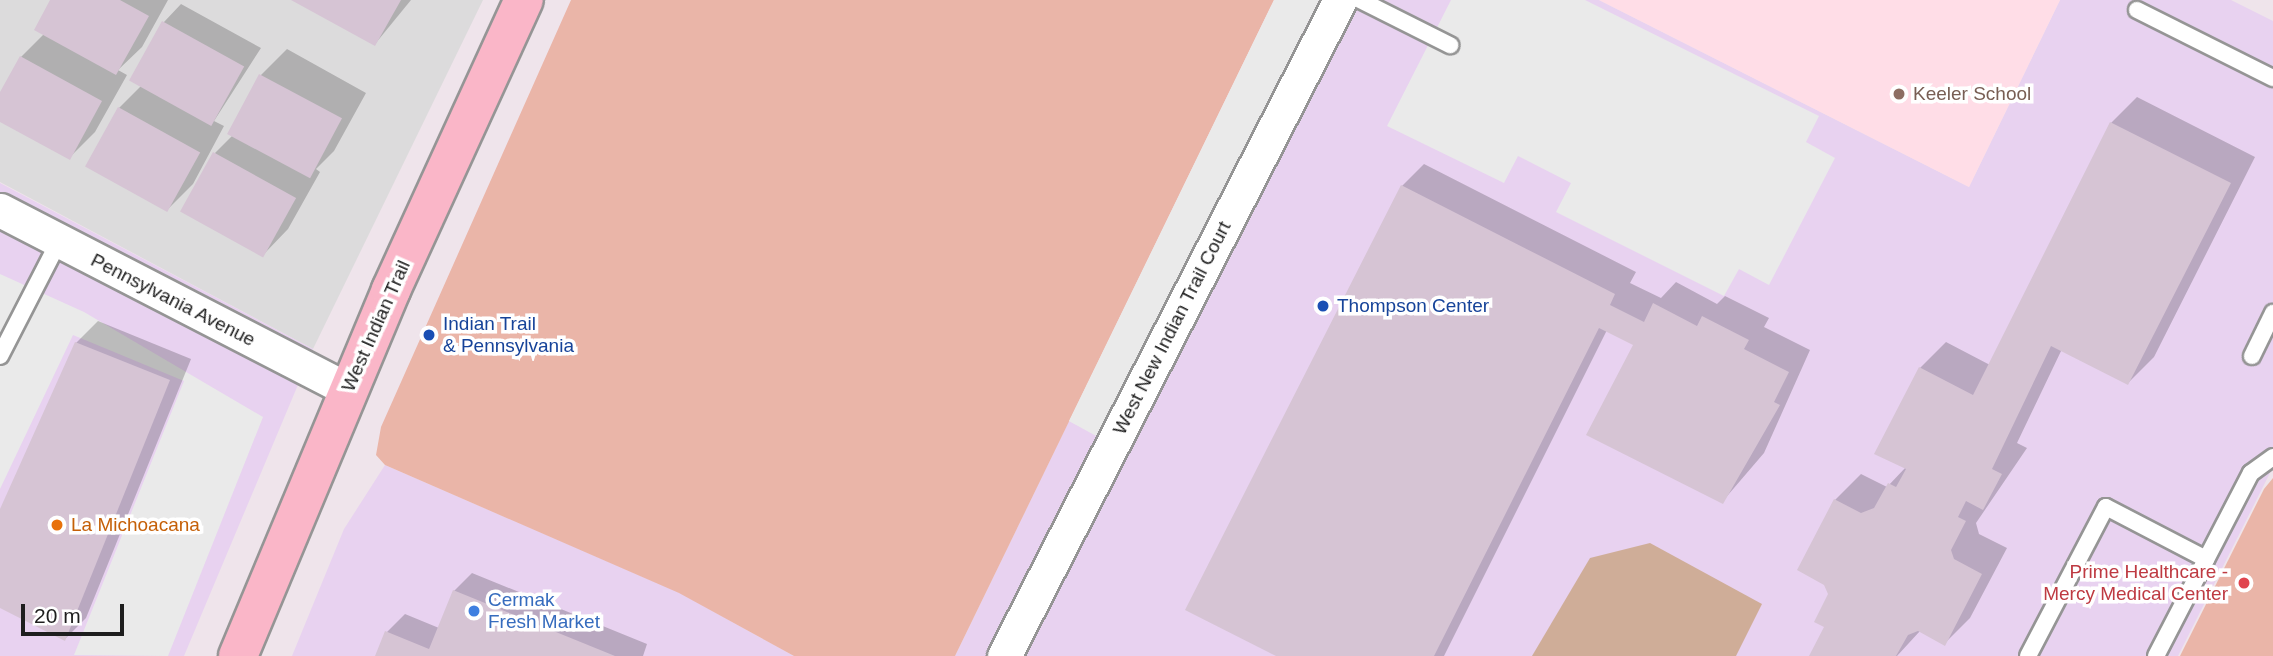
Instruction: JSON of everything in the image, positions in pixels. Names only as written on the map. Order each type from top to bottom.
[{"type":"main road","name":"West Indian Trail","points":[[238,656],[347,389],[524,0]]},
{"type":"street","name":"West New Indian Trail Court","points":[[1004,656],[1340,0]]},
{"type":"street","name":"Pennsylvania Avenue","points":[[0,210],[347,389]]},
{"type":"lane","points":[[1360,0],[1450,46]]},
{"type":"lane","points":[[2137,10],[2273,78]]},
{"type":"lane","points":[[0,356],[7,316],[59,241]]},
{"type":"lane","points":[[2252,356],[2273,313]]},
{"type":"lane","points":[[2156,656],[2251,472],[2273,457]]},
{"type":"lane","points":[[2028,656],[2106,507],[2206,559]]},
{"type":"shaded area","points":[[0,0],[483,0],[313,349],[0,182]]},
{"type":"shaded area","points":[[571,0],[1274,0],[955,656],[794,656],[679,593],[385,465],[376,455],[381,427]]},
{"type":"shaded area","points":[[1274,0],[1319,0],[1098,437],[1069,421]]},
{"type":"shaded area","points":[[1319,0],[1599,0],[1969,187],[2060,0],[2231,0],[2273,21],[2273,467],[2178,656],[955,656],[1069,421],[1098,436]]},
{"type":"shaded area","points":[[1451,0],[1585,0],[1819,116],[1806,142],[1835,158],[1769,285],[1739,269],[1724,296],[1556,212],[1571,183],[1518,156],[1504,183],[1387,126]]},
{"type":"shaded area","name":"Keeler School","points":[[1599,0],[2060,0],[1969,187]]},
{"type":"shaded area","points":[[0,183],[313,349],[184,656],[0,656]]},
{"type":"shaded area","points":[[0,274],[84,312],[263,417],[168,656],[74,655],[184,381],[73,335],[0,489]]},
{"type":"shaded area","points":[[385,465],[680,593],[794,656],[292,656],[344,529]]},
{"type":"shaded area","name":"Prime Healthcare - Mercy Medical Center","points":[[2273,478],[2273,656],[2180,656],[2264,489]]},
{"type":"shaded area","points":[[1650,543],[1762,604],[1736,656],[1532,656],[1590,558]]},
{"type":"building","points":[[50,0],[120,0],[149,16],[116,75],[34,30]]},
{"type":"building","points":[[291,0],[401,0],[375,46]]},
{"type":"building","points":[[162,21],[244,67],[211,126],[129,80]]},
{"type":"building","points":[[20,56],[102,101],[70,160],[0,122],[0,92]]},
{"type":"building","points":[[259,74],[342,118],[310,178],[227,134]]},
{"type":"building","points":[[118,107],[200,153],[167,212],[85,166]]},
{"type":"building","points":[[2110,122],[2231,183],[2128,385],[2051,346],[1992,469],[2002,474],[1983,510],[1966,501],[1958,517],[1966,521],[1951,550],[1954,559],[1982,574],[1945,646],[1918,631],[1908,635],[1896,656],[1809,656],[1824,627],[1814,622],[1828,594],[1824,585],[1797,570],[1834,499],[1861,513],[1874,508],[1888,483],[1896,487],[1906,469],[1874,454],[1919,367],[1973,395]]},
{"type":"building","points":[[213,152],[296,198],[263,258],[180,211]]},
{"type":"building","points":[[1401,185],[1615,294],[1610,305],[1644,322],[1653,303],[1697,326],[1702,316],[1749,340],[1744,349],[1789,372],[1774,402],[1780,405],[1723,504],[1586,435],[1633,345],[1599,328],[1434,656],[1276,656],[1185,610]]},
{"type":"building","points":[[75,342],[170,380],[65,641],[0,608],[0,509]]},
{"type":"building","name":"Cermak Fresh Market","points":[[453,590],[615,656],[375,656],[385,631],[429,649]]},
{"type":"place","name":"Keeler School","points":[[1899,94]]},
{"type":"place","name":"Thompson Center","points":[[1323,306]]},
{"type":"place","name":"Indian Trail & Pennsylvania","points":[[429,335]]},
{"type":"place","name":"La Michoacana","points":[[57,525]]},
{"type":"place","name":"Prime Healthcare - Mercy Medical Center","points":[[2244,583]]},
{"type":"place","name":"Cermak Fresh Market","points":[[474,611]]}]
